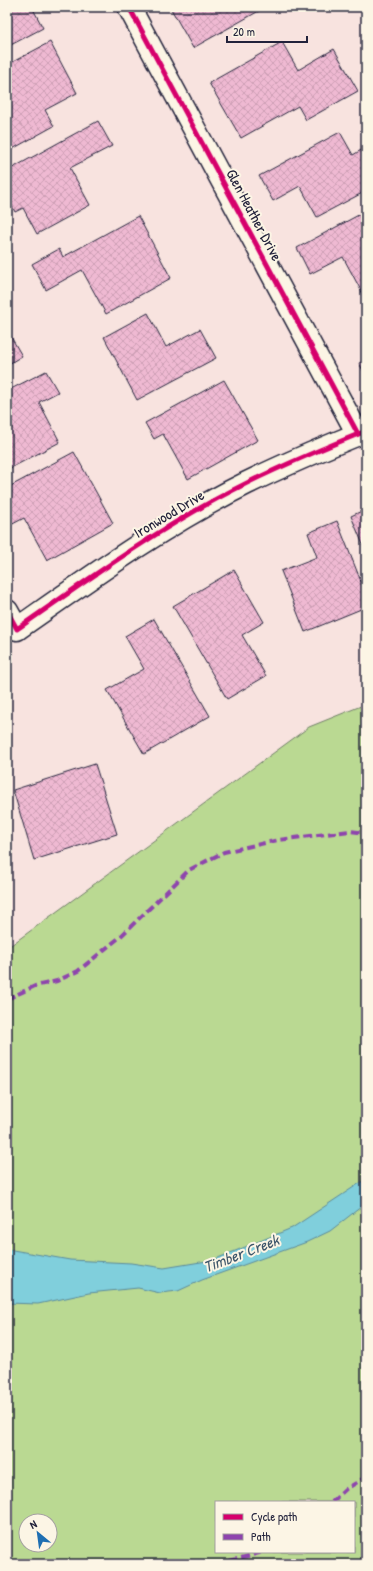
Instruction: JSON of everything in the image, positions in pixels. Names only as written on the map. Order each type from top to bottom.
[{"type":"street","name":"Glen Heather Drive","points":[[130,7],[362,433]]},
{"type":"street","name":"Ironwood Drive","points":[[12,620],[79,585],[190,514],[246,484],[362,433]]},
{"type":"green space","points":[[366,704],[366,1564],[7,1564],[7,948],[309,727]]},
{"type":"water","name":"Timber Creek","points":[[366,1179],[366,1203],[330,1231],[307,1242],[202,1280],[178,1291],[160,1293],[138,1288],[89,1293],[38,1304],[7,1303],[7,1249],[70,1260],[131,1263],[164,1268],[213,1260],[292,1228]]},
{"type":"building","points":[[7,7],[32,7],[43,28],[7,47]]},
{"type":"building","points":[[170,7],[266,7],[193,48]]},
{"type":"building","points":[[50,42],[77,93],[45,110],[54,126],[7,152],[7,65]]},
{"type":"building","points":[[282,42],[298,70],[334,49],[358,91],[306,120],[298,106],[241,138],[209,83]]},
{"type":"building","points":[[98,121],[112,146],[70,168],[90,205],[37,234],[23,208],[15,212],[7,197],[7,171]]},
{"type":"building","points":[[340,132],[353,155],[366,147],[366,191],[317,217],[300,186],[273,201],[259,176]]},
{"type":"building","points":[[366,211],[365,298],[343,257],[310,274],[297,248]]},
{"type":"building","points":[[138,216],[171,278],[106,314],[82,270],[46,290],[32,264],[59,249],[63,257]]},
{"type":"building","points":[[148,313],[166,347],[200,329],[216,358],[137,400],[104,337]]},
{"type":"building","points":[[7,330],[22,356],[7,365]]},
{"type":"building","points":[[366,360],[366,376],[359,363]]},
{"type":"building","points":[[46,371],[58,392],[39,402],[60,442],[7,470],[7,391]]},
{"type":"building","points":[[224,380],[258,440],[188,479],[163,434],[154,439],[145,423]]},
{"type":"building","points":[[74,452],[113,523],[47,560],[24,518],[7,527],[7,488]]},
{"type":"building","points":[[366,509],[366,552],[351,516]]},
{"type":"building","points":[[337,521],[366,594],[366,607],[305,632],[281,571],[317,557],[308,533]]},
{"type":"building","points":[[234,570],[264,622],[242,635],[266,676],[227,699],[173,606]]},
{"type":"building","points":[[154,619],[210,716],[144,754],[107,690],[144,669],[125,636]]},
{"type":"building","points":[[95,764],[117,834],[34,860],[13,790]]},
{"type":"marked path","points":[[7,999],[35,986],[57,981],[78,971],[120,937],[189,870],[224,852],[278,840],[349,831],[366,833]]},
{"type":"marked path","points":[[333,1501],[346,1489],[366,1477]]},
{"type":"marked path","points":[[218,1564],[259,1553]]},
{"type":"cycle path","points":[[129,7],[358,434]]},
{"type":"cycle path","points":[[7,611],[17,629],[129,552],[187,515],[247,483],[366,431]]}]
